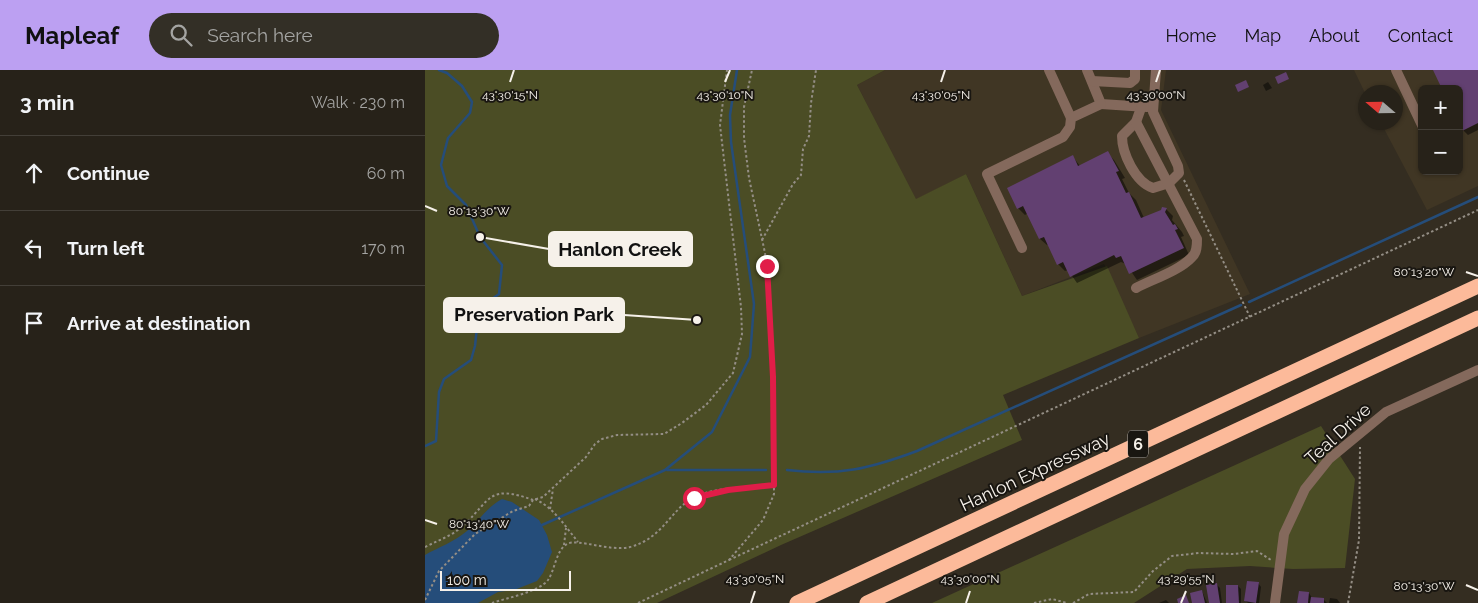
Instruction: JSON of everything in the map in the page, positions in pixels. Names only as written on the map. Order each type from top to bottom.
[{"type":"highway","name":"Hanlon Expressway","points":[[797,603],[1478,286]]},
{"type":"highway","name":"6","points":[[867,603],[1478,318]]},
{"type":"street","points":[[1022,248],[987,174],[1063,137],[1070,127],[1071,118],[1049,70]]},
{"type":"street","points":[[1087,70],[1101,104]]},
{"type":"street","points":[[1092,81],[1130,83],[1135,78],[1135,70]]},
{"type":"street","points":[[1141,108],[1136,122],[1122,136],[1122,144],[1134,171],[1148,186],[1153,188],[1167,184],[1177,177],[1178,168],[1153,107],[1156,70]]},
{"type":"street","points":[[1396,70],[1418,117]]},
{"type":"street","points":[[1071,118],[1101,104],[1141,108],[1153,107]]},
{"type":"street","points":[[1136,122],[1197,239],[1194,256],[1183,264],[1136,288]]},
{"type":"street","name":"Teal Drive","points":[[1275,603],[1284,534],[1305,490],[1329,460],[1386,412],[1478,370]]},
{"type":"path","points":[[425,600],[439,571],[470,539],[513,511],[529,506],[534,500],[543,497],[602,439],[617,436],[664,434],[705,405],[733,373],[741,334],[741,306],[719,125],[727,70]]},
{"type":"path","points":[[729,560],[763,520],[771,503],[774,485],[772,343],[768,274],[749,178],[744,138],[744,107],[752,70]]},
{"type":"path","points":[[762,240],[784,203],[789,190],[801,175],[803,149],[809,136],[816,70]]},
{"type":"path","points":[[1178,168],[1250,317]]},
{"type":"path","points":[[638,603],[1478,210]]},
{"type":"path","points":[[1348,603],[1359,540],[1360,432]]},
{"type":"path","points":[[564,545],[578,542],[597,547],[630,547],[647,540],[663,529],[694,498],[728,490],[774,485]]},
{"type":"path","points":[[550,509],[553,489]]},
{"type":"path","points":[[425,547],[459,530],[488,498],[508,493],[534,500],[550,509],[578,542]]},
{"type":"path","points":[[492,603],[540,587],[548,580],[564,545],[565,527]]},
{"type":"path","points":[[1073,603],[1089,594],[1134,592],[1153,571],[1172,556],[1199,553],[1234,554],[1257,551],[1279,565]]},
{"type":"path","points":[[1034,603],[1052,599],[1067,603]]},
{"type":"shaded area","points":[[885,70],[1166,70],[1161,110],[1250,294],[1139,338],[1104,264],[1022,296],[966,174],[916,200],[857,85]]},
{"type":"shaded area","points":[[1354,70],[1478,70],[1478,186],[1427,210],[1385,130],[1403,130],[1403,85],[1361,85]]},
{"type":"green space","points":[[425,70],[885,70],[857,85],[916,199],[966,174],[1022,296],[1107,266],[1139,338],[1003,395],[1022,440],[781,545],[657,603],[425,603]]},
{"type":"green space","points":[[1321,426],[1355,479],[1345,568],[1293,569],[1250,566],[1187,569],[1134,603],[932,603]]},
{"type":"water","points":[[502,499],[512,502],[539,520],[547,535],[552,552],[543,573],[537,581],[514,590],[498,592],[478,603],[425,603],[425,555],[462,535]]},
{"type":"building","points":[[1433,70],[1478,70],[1478,123],[1463,130],[1463,85],[1440,85]]},
{"type":"building","points":[[1286,72],[1289,79],[1278,84],[1275,77]]},
{"type":"building","points":[[1246,80],[1249,87],[1238,92],[1235,85]]},
{"type":"building","points":[[1108,151],[1119,171],[1116,172],[1126,193],[1129,192],[1141,218],[1161,210],[1162,207],[1167,208],[1165,212],[1173,225],[1175,224],[1178,229],[1175,230],[1184,248],[1129,274],[1121,256],[1116,258],[1114,255],[1070,277],[1063,262],[1057,265],[1044,237],[1039,239],[1023,206],[1017,209],[1007,188],[1073,155],[1078,166]]},
{"type":"building","points":[[1247,581],[1259,582],[1256,603],[1244,601]]},
{"type":"building","points":[[1217,583],[1220,603],[1209,603],[1206,585]]},
{"type":"building","points":[[1226,585],[1238,585],[1239,603],[1226,603]]},
{"type":"building","points":[[1202,590],[1205,603],[1192,603],[1190,593]]},
{"type":"building","points":[[1299,591],[1309,592],[1308,603],[1297,603]]},
{"type":"building","points":[[1186,595],[1189,603],[1178,603],[1177,599]]},
{"type":"building","points":[[1311,597],[1324,598],[1324,603],[1310,603]]},
{"type":"waterway","points":[[425,446],[436,441],[439,392],[444,379],[471,360],[475,346],[479,308],[499,294],[502,265],[480,237],[466,205],[447,186],[441,165],[448,138],[470,113],[472,102],[462,86],[447,73],[439,70]]},
{"type":"waterway","points":[[542,525],[665,470],[712,432],[750,357],[754,304],[731,142],[730,115],[737,70]]},
{"type":"waterway","points":[[1249,302],[1478,197]]},
{"type":"waterway","points":[[787,470],[806,472],[853,470],[917,451],[1241,305]]},
{"type":"waterway","points":[[667,470],[766,470]]},
{"type":"place","name":"Hanlon Creek","points":[[480,237]]},
{"type":"place","name":"Preservation Park","points":[[697,320]]},
{"type":"route","points":[[694,498],[707,493],[774,485],[773,377],[767,266]]}]
